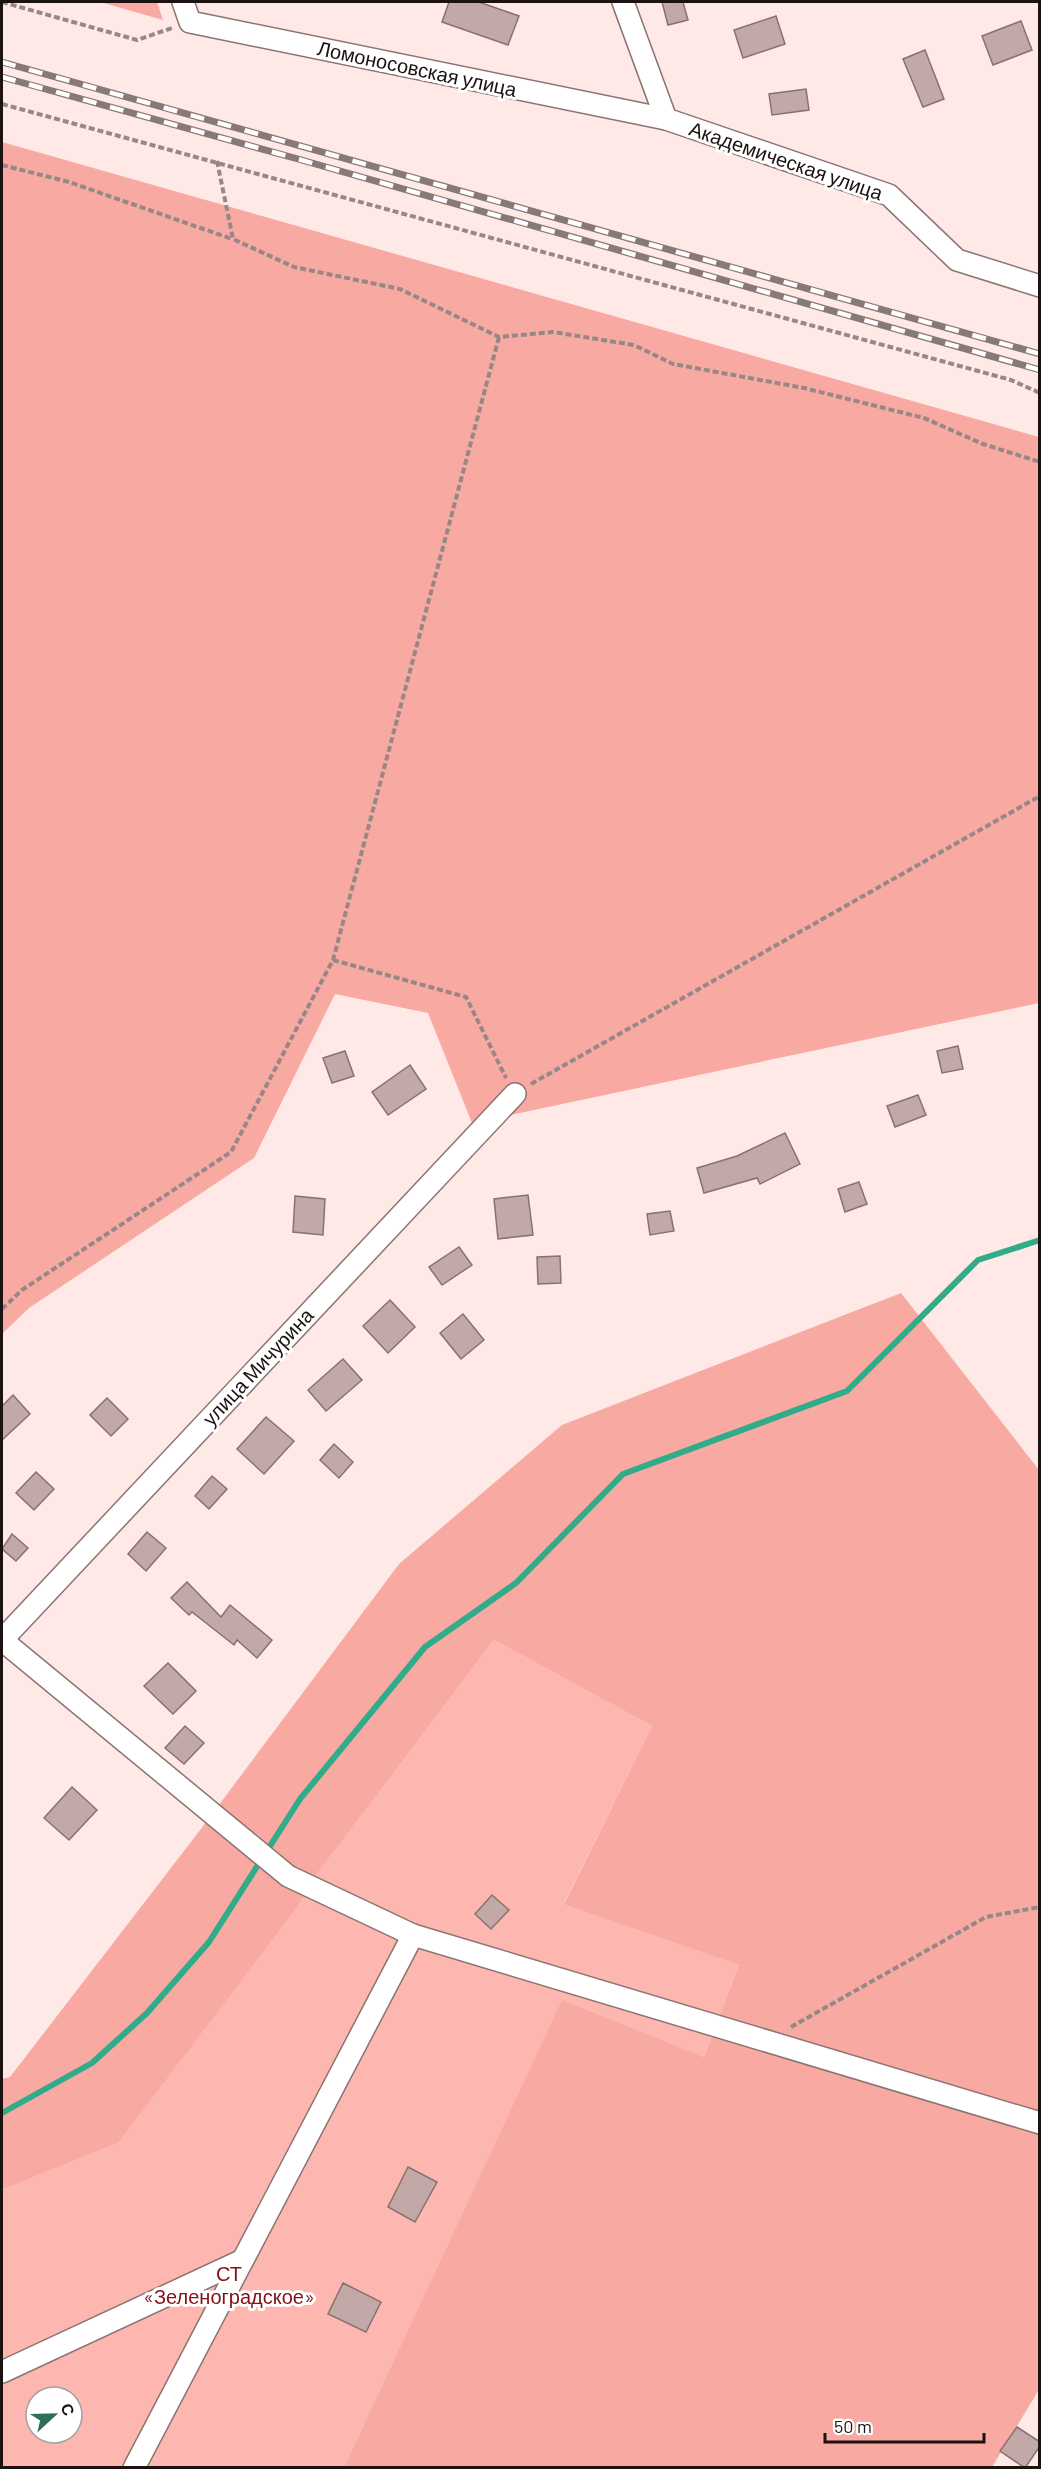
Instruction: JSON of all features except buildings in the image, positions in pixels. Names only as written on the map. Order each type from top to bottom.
[{"type":"street","points":[[183,2],[190,22]]},
{"type":"street","name":"Академическая улица","points":[[623,2],[666,120],[889,195],[957,260],[1040,286]]},
{"type":"street","name":"Ломоносовская улица","points":[[190,22],[666,120]]},
{"type":"street","name":"улица Мичурина","points":[[2,1640],[514,1094]]},
{"type":"street","points":[[2,1640],[288,1876],[413,1935],[1040,2123]]},
{"type":"street","points":[[134,2468],[413,1935]]},
{"type":"street","points":[[2,2372],[243,2260]]},
{"type":"path","points":[[2,2],[137,40],[190,22]]},
{"type":"path","points":[[2,104],[1011,380],[1040,393]]},
{"type":"path","points":[[217,162],[233,239]]},
{"type":"path","points":[[2,165],[69,182],[233,239],[294,267],[400,289],[499,337],[553,332],[633,345],[672,364],[804,388],[924,418],[983,444],[1040,462]]},
{"type":"path","points":[[2,1309],[22,1290],[231,1152],[333,960],[499,337]]},
{"type":"path","points":[[333,960],[466,997],[514,1094],[1040,796]]},
{"type":"path","points":[[767,2041],[986,1917],[1040,1907]]},
{"type":"green space","name":"СТ «Зеленоградское»","points":[[494,1640],[652,1726],[564,1903],[739,1965],[704,2057],[562,2001],[344,2467],[2,2468],[2,2190],[118,2143]]},
{"type":"shaded area","points":[[100,2],[157,2],[163,20]]},
{"type":"shaded area","points":[[2,142],[1039,437],[1039,1003],[472,1123],[428,1013],[335,994],[254,1158],[29,1308],[2,1334]]},
{"type":"shaded area","points":[[901,1293],[1039,1470],[1040,2388],[992,2467],[344,2467],[562,2000],[704,2057],[739,1965],[564,1904],[652,1726],[494,1640],[314,1878],[297,1907],[118,2143],[2,2190],[2,2079],[10,2077],[204,1825],[399,1564],[562,1425]]},
{"type":"waterway","points":[[2,2113],[92,2063],[147,2013],[209,1942],[300,1799],[425,1647],[516,1583],[623,1474],[847,1391],[978,1260],[1040,1240]]},
{"type":"railway","points":[[2,62],[1040,354]]},
{"type":"railway","points":[[2,77],[1040,370]]}]
